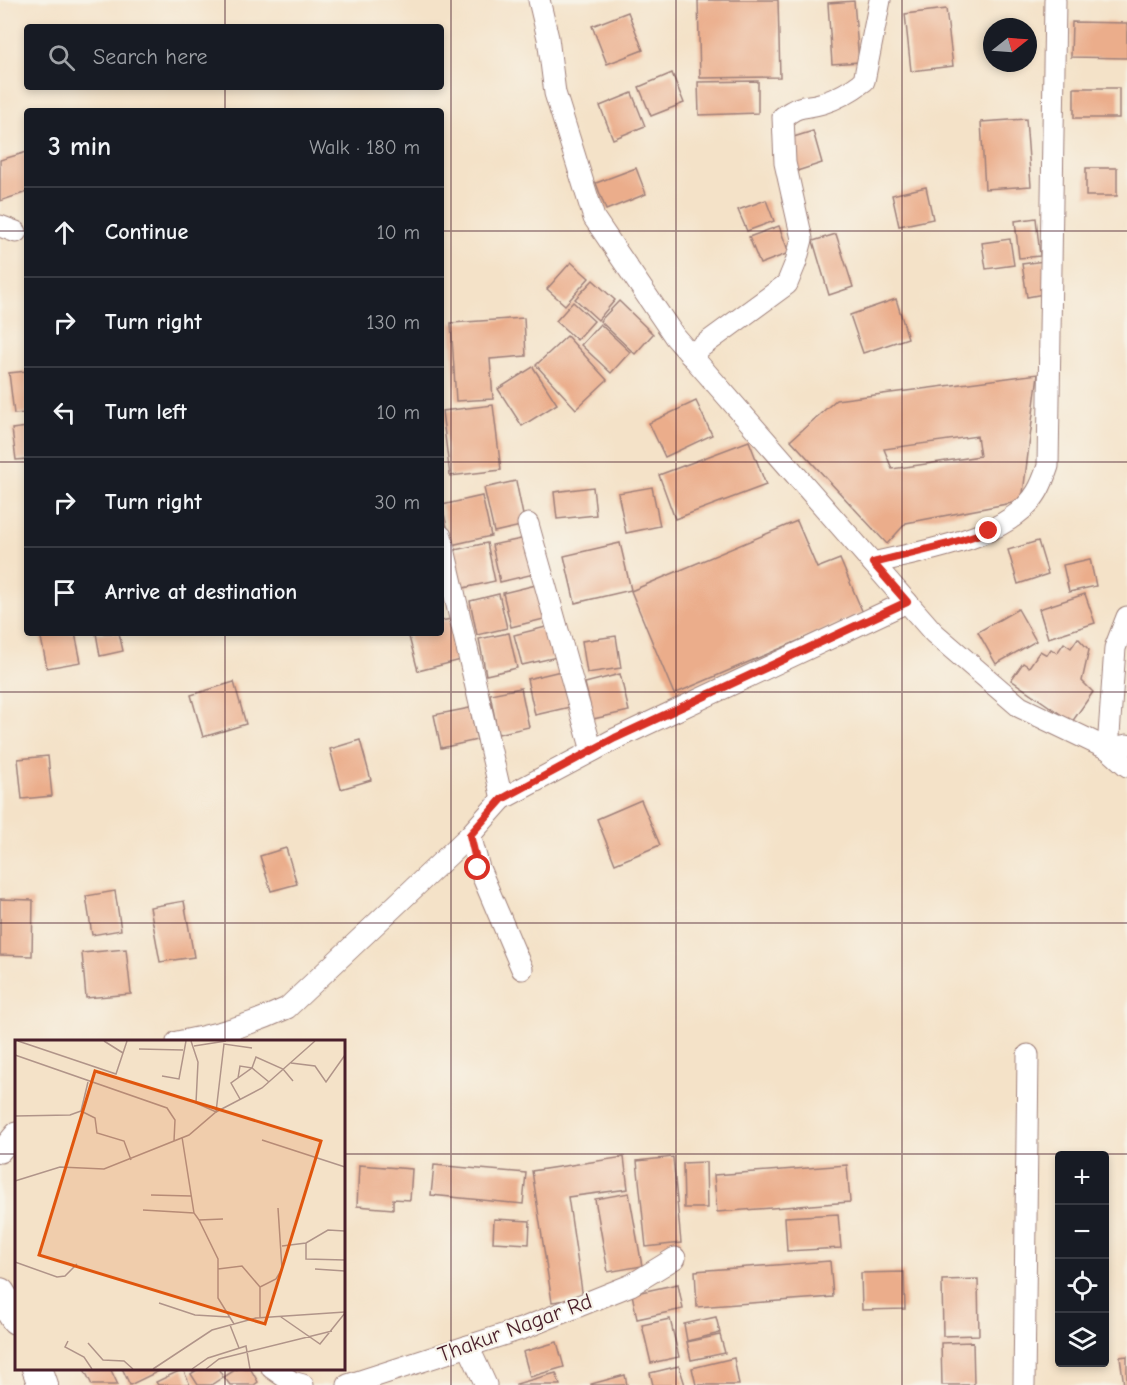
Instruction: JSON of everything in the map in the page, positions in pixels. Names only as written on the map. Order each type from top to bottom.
[{"type":"street","points":[[539,0],[548,38],[555,93],[594,218],[675,337],[934,633],[1020,707],[1118,747]]},
{"type":"street","points":[[690,355],[787,284],[802,238],[785,163],[783,117],[799,106],[820,104],[849,93],[864,81],[880,0]]},
{"type":"street","points":[[873,563],[949,544],[989,531],[1018,513],[1037,493],[1048,466],[1055,0]]},
{"type":"street","points":[[528,524],[592,751]]},
{"type":"street","points":[[444,549],[502,799]]},
{"type":"street","points":[[188,1040],[233,1036],[287,1008],[470,835],[502,799],[592,751],[907,602]]},
{"type":"street","points":[[1127,617],[1115,648],[1118,747],[1127,766]]},
{"type":"street","points":[[470,835],[478,868],[522,969]]},
{"type":"street","points":[[1024,1385],[1028,1055]]},
{"type":"street","points":[[0,1152],[15,1134]]},
{"type":"street","name":"Thakur Nagar Rd","points":[[348,1385],[524,1328],[620,1289],[652,1274],[675,1258]]},
{"type":"street","points":[[0,1293],[15,1317]]},
{"type":"street","points":[[468,1346],[486,1385]]},
{"type":"street","points":[[38,1370],[43,1385]]},
{"type":"street","points":[[275,1370],[292,1382],[303,1385]]},
{"type":"building","points":[[698,0],[778,0],[780,77],[700,78]]},
{"type":"building","points":[[854,1],[859,62],[832,64],[828,3]]},
{"type":"building","points":[[946,9],[953,66],[911,71],[905,14]]},
{"type":"building","points":[[628,12],[643,50],[607,64],[592,26]]},
{"type":"building","points":[[1072,22],[1127,23],[1127,58],[1071,57]]},
{"type":"building","points":[[672,73],[684,103],[651,116],[639,87]]},
{"type":"building","points":[[758,81],[758,113],[699,115],[698,82]]},
{"type":"building","points":[[1074,88],[1119,88],[1119,118],[1074,118]]},
{"type":"building","points":[[632,93],[645,126],[613,139],[600,106]]},
{"type":"building","points":[[1026,119],[1031,186],[985,189],[981,122]]},
{"type":"building","points":[[813,131],[822,163],[797,171],[787,139]]},
{"type":"building","points":[[24,153],[24,193],[0,201],[0,160]]},
{"type":"building","points":[[636,168],[646,194],[606,210],[596,183]]},
{"type":"building","points":[[1086,168],[1117,168],[1117,196],[1086,196]]},
{"type":"building","points":[[926,187],[933,219],[899,226],[892,195]]},
{"type":"building","points":[[766,200],[774,221],[747,231],[738,210]]},
{"type":"building","points":[[1036,218],[1040,256],[1019,258],[1015,221]]},
{"type":"building","points":[[779,226],[789,253],[760,264],[749,237]]},
{"type":"building","points":[[836,234],[853,287],[829,295],[813,241]]},
{"type":"building","points":[[1010,239],[1014,265],[986,269],[982,243]]},
{"type":"building","points":[[1044,261],[1049,293],[1027,297],[1022,264]]},
{"type":"building","points":[[571,262],[589,278],[565,305],[547,289]]},
{"type":"building","points":[[593,280],[615,300],[598,320],[575,299]]},
{"type":"building","points":[[896,299],[908,338],[863,353],[850,315]]},
{"type":"building","points":[[619,301],[653,334],[635,354],[600,321]]},
{"type":"building","points":[[573,302],[594,321],[577,340],[556,321]]},
{"type":"building","points":[[524,318],[526,356],[490,359],[493,399],[456,401],[451,323]]},
{"type":"building","points":[[600,324],[630,352],[611,373],[581,345]]},
{"type":"building","points":[[567,336],[607,380],[576,409],[536,365]]},
{"type":"building","points":[[533,367],[557,404],[522,426],[498,389]]},
{"type":"building","points":[[24,371],[24,413],[14,414],[9,373]]},
{"type":"building","points":[[1038,374],[1022,501],[906,523],[887,544],[791,440],[836,400]],"holes":[[[977,436],[980,456],[892,469],[884,449]]]},
{"type":"building","points":[[696,401],[712,435],[665,457],[649,423]]},
{"type":"building","points":[[493,405],[501,470],[450,476],[444,411]]},
{"type":"building","points":[[24,427],[24,459],[16,460],[12,429]]},
{"type":"building","points":[[749,441],[766,485],[675,519],[659,475]]},
{"type":"building","points":[[516,481],[525,525],[494,532],[484,488]]},
{"type":"building","points":[[593,487],[596,515],[557,519],[554,492]]},
{"type":"building","points":[[652,487],[660,526],[626,533],[618,493]]},
{"type":"building","points":[[482,496],[491,536],[451,545],[444,505]]},
{"type":"building","points":[[797,521],[817,568],[840,559],[863,613],[674,694],[631,591]]},
{"type":"building","points":[[526,538],[534,574],[500,582],[492,545]]},
{"type":"building","points":[[1038,541],[1048,574],[1018,584],[1008,550]]},
{"type":"building","points":[[487,543],[495,581],[459,589],[450,551]]},
{"type":"building","points":[[620,543],[631,590],[575,603],[564,556]]},
{"type":"building","points":[[1090,559],[1096,586],[1069,592],[1063,565]]},
{"type":"building","points":[[536,585],[544,619],[511,627],[503,593]]},
{"type":"building","points":[[499,594],[507,628],[477,635],[470,601]]},
{"type":"building","points":[[1085,594],[1095,623],[1048,638],[1039,609]]},
{"type":"building","points":[[1018,609],[1036,641],[996,664],[978,632]]},
{"type":"building","points":[[451,619],[461,660],[418,671],[409,636],[444,636],[444,620]]},
{"type":"building","points":[[550,626],[557,657],[522,665],[514,635]]},
{"type":"building","points":[[509,633],[517,668],[486,675],[479,639]]},
{"type":"building","points":[[41,636],[76,636],[81,662],[47,668]]},
{"type":"building","points":[[97,636],[120,636],[123,651],[100,656]]},
{"type":"building","points":[[616,636],[621,668],[587,673],[582,641]]},
{"type":"building","points":[[1078,638],[1089,650],[1082,681],[1093,692],[1072,722],[1011,680],[1023,663],[1029,667],[1040,651],[1047,655],[1051,649],[1057,653],[1064,643],[1071,648]]},
{"type":"building","points":[[561,671],[570,707],[535,715],[527,679]]},
{"type":"building","points":[[620,674],[629,711],[593,719],[585,683]]},
{"type":"building","points":[[234,682],[246,724],[203,737],[191,695]]},
{"type":"building","points":[[521,688],[529,727],[498,734],[490,694]]},
{"type":"building","points":[[470,708],[477,740],[441,748],[434,715]]},
{"type":"building","points":[[360,740],[371,780],[341,789],[330,749]]},
{"type":"building","points":[[48,756],[52,796],[22,799],[18,759]]},
{"type":"building","points":[[641,800],[660,845],[615,864],[597,819]]},
{"type":"building","points":[[286,848],[297,884],[271,891],[260,856]]},
{"type":"building","points":[[115,891],[121,930],[92,935],[86,896]]},
{"type":"building","points":[[0,899],[33,900],[32,956],[0,955]]},
{"type":"building","points":[[184,901],[194,957],[160,962],[150,907]]},
{"type":"building","points":[[126,949],[131,994],[86,998],[82,953]]},
{"type":"building","points":[[624,1157],[628,1189],[568,1197],[583,1298],[552,1302],[532,1171]]},
{"type":"building","points":[[673,1157],[681,1243],[646,1247],[637,1161]]},
{"type":"building","points":[[706,1162],[707,1208],[684,1208],[683,1163]]},
{"type":"building","points":[[359,1165],[412,1169],[410,1200],[393,1199],[393,1209],[357,1206]]},
{"type":"building","points":[[434,1165],[526,1173],[523,1204],[431,1195]]},
{"type":"building","points":[[847,1165],[850,1202],[717,1212],[714,1175]]},
{"type":"building","points":[[629,1193],[642,1266],[608,1272],[595,1199]]},
{"type":"building","points":[[838,1214],[841,1248],[787,1251],[785,1217]]},
{"type":"building","points":[[494,1219],[530,1221],[529,1244],[493,1242]]},
{"type":"building","points":[[830,1261],[833,1297],[697,1307],[695,1271]]},
{"type":"building","points":[[904,1272],[905,1309],[862,1310],[861,1273]]},
{"type":"building","points":[[978,1279],[979,1335],[943,1336],[942,1280]]},
{"type":"building","points":[[678,1284],[683,1309],[637,1319],[632,1294]]},
{"type":"building","points":[[716,1317],[720,1333],[687,1341],[684,1324]]},
{"type":"building","points":[[670,1319],[679,1357],[651,1363],[642,1325]]},
{"type":"building","points":[[720,1335],[725,1353],[691,1360],[687,1342]]},
{"type":"building","points":[[557,1342],[564,1367],[530,1377],[523,1352]]},
{"type":"building","points":[[973,1342],[974,1385],[942,1385],[941,1343]]},
{"type":"building","points":[[1127,1356],[1127,1385],[1124,1385],[1120,1357]]},
{"type":"building","points":[[734,1358],[739,1385],[696,1385],[692,1368]]},
{"type":"building","points":[[679,1366],[685,1385],[653,1385],[650,1373]]},
{"type":"building","points":[[84,1370],[111,1370],[118,1385],[92,1385]]},
{"type":"building","points":[[123,1370],[161,1370],[130,1385]]},
{"type":"building","points":[[183,1370],[190,1385],[158,1385],[156,1382]]},
{"type":"building","points":[[197,1370],[219,1370],[223,1377],[211,1385],[198,1385],[191,1374]]},
{"type":"building","points":[[235,1370],[251,1370],[258,1382],[254,1385],[230,1385],[224,1377]]},
{"type":"building","points":[[556,1373],[560,1385],[516,1385],[516,1384]]},
{"type":"building","points":[[625,1375],[627,1385],[591,1385],[591,1384]]},
{"type":"route","points":[[478,868],[470,835],[479,822],[502,799],[615,738],[907,602],[873,563],[949,544],[989,531]]}]
